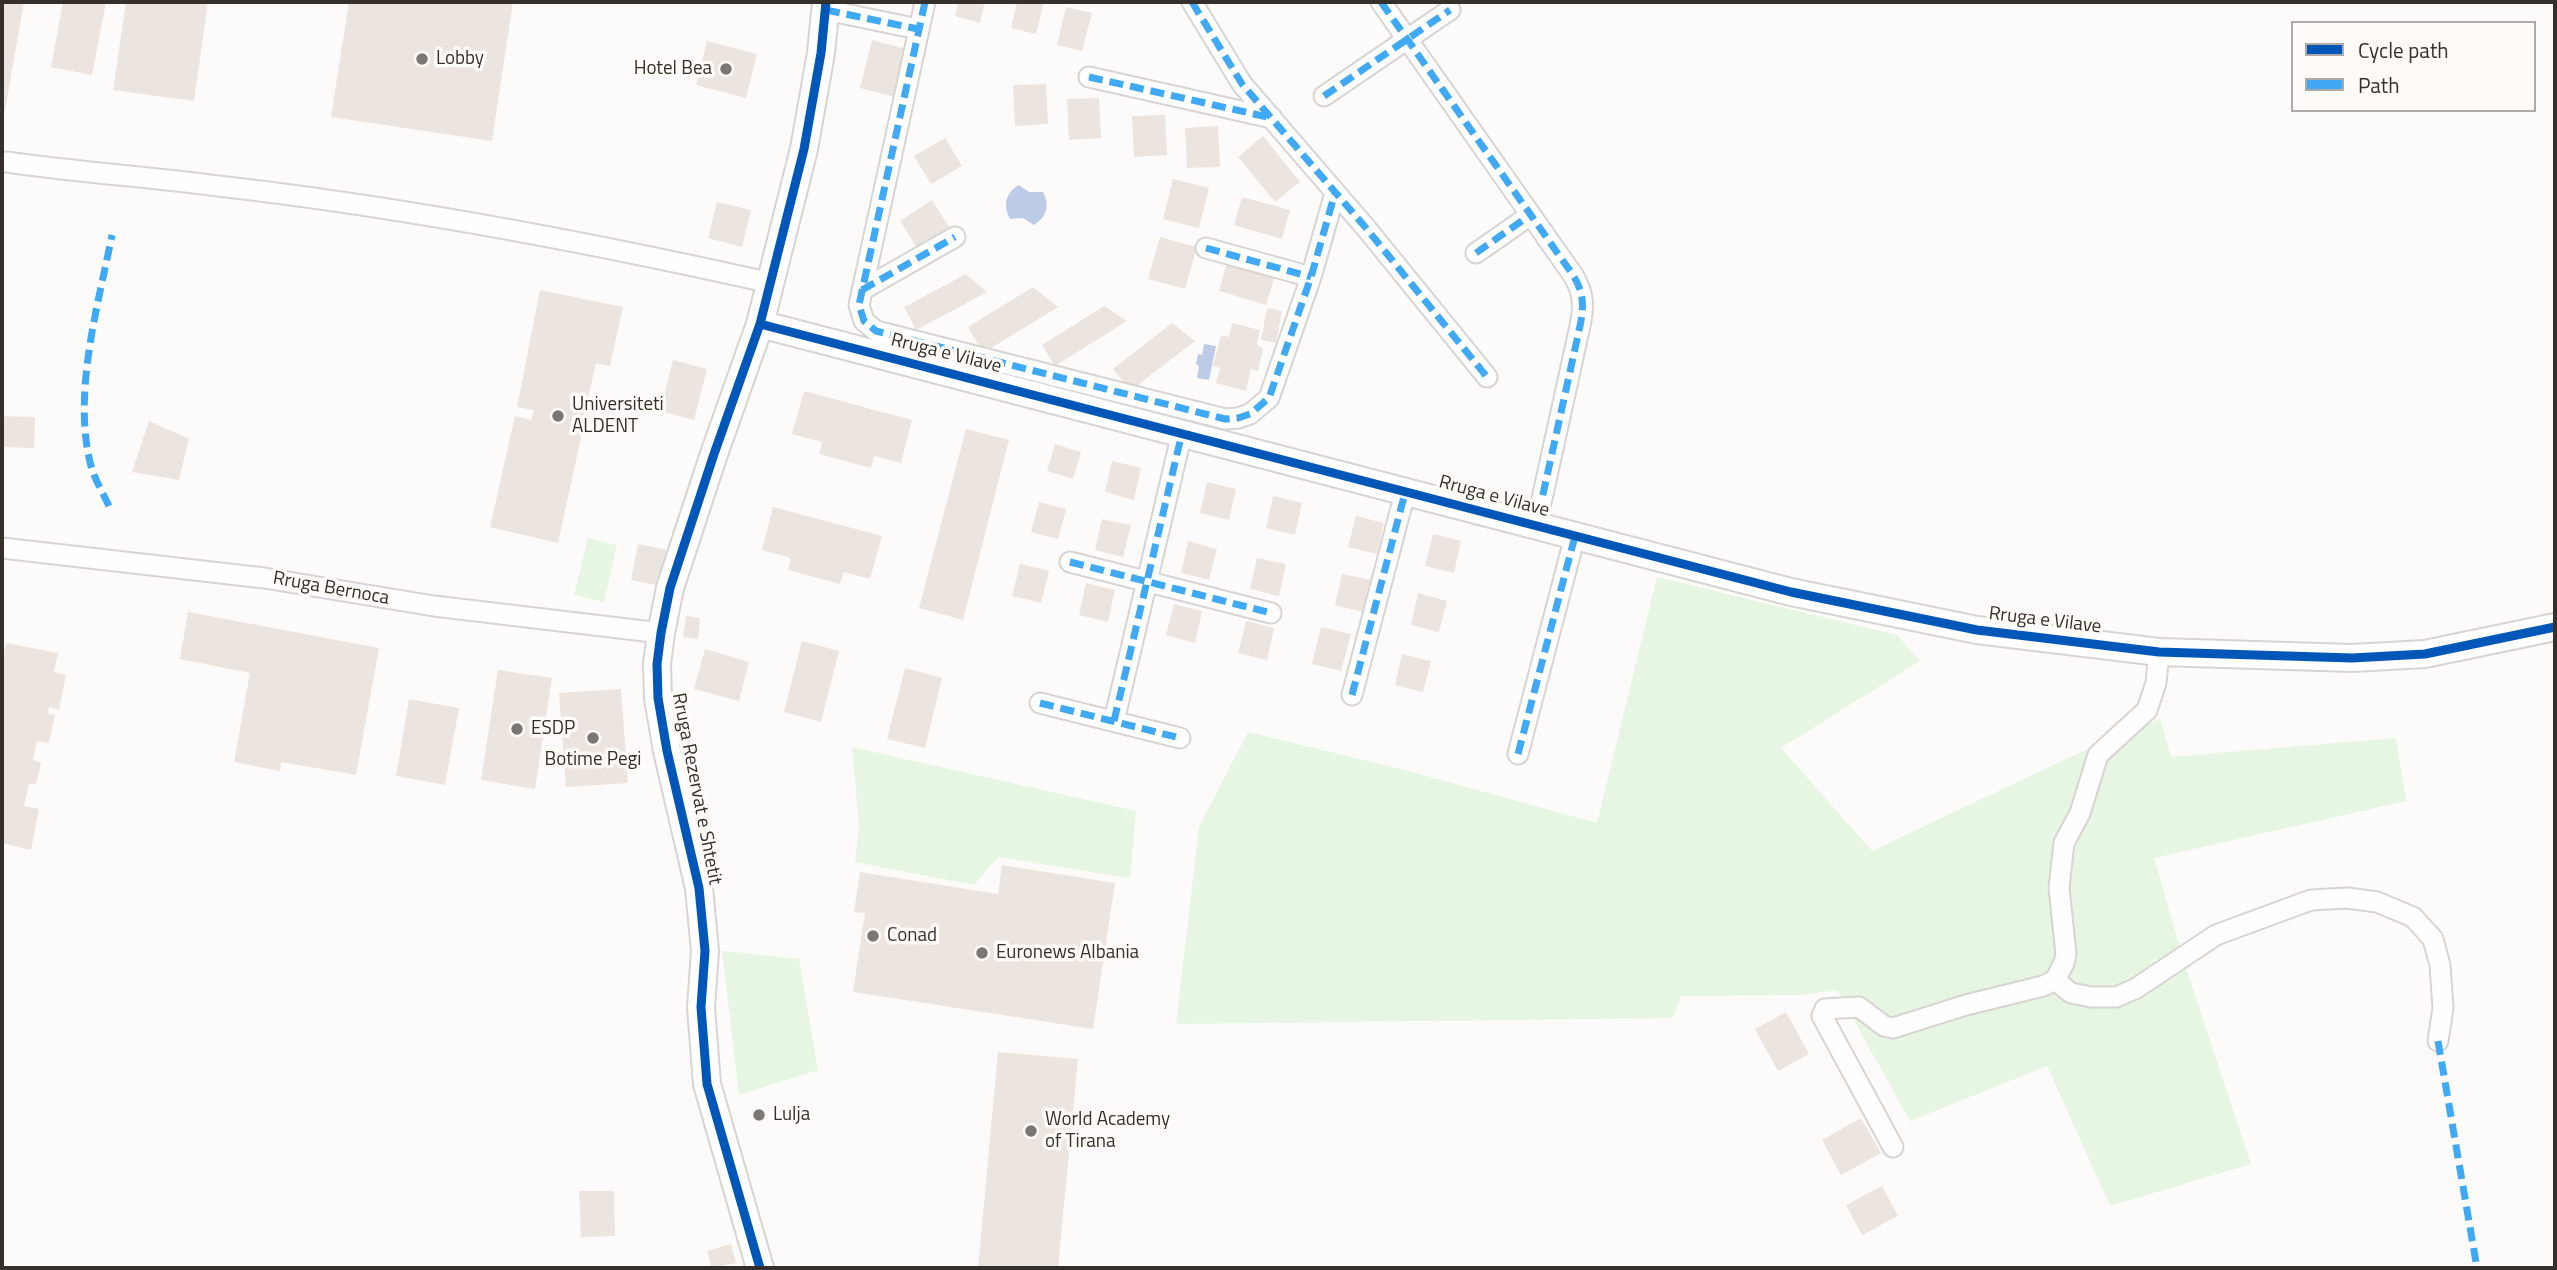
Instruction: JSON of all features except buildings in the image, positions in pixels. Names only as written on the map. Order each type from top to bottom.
[{"type":"street","points":[[925,2],[859,305],[860,313],[869,327],[876,331],[1226,419],[1238,418],[1250,414],[1269,398],[1311,277],[1335,193]]},
{"type":"street","points":[[1192,2],[1234,72],[1487,377]]},
{"type":"street","points":[[1381,2],[1579,286],[1584,306],[1536,526]]},
{"type":"street","points":[[760,324],[814,98],[826,6],[918,29]]},
{"type":"street","points":[[1324,96],[1450,10]]},
{"type":"street","points":[[1089,77],[1272,118]]},
{"type":"street","points":[[8,162],[219,186],[462,220],[659,258],[771,283]]},
{"type":"street","points":[[1476,253],[1529,216]]},
{"type":"street","points":[[862,290],[955,237]]},
{"type":"street","points":[[1206,248],[1311,277]]},
{"type":"street","name":"Rruga e Vilave","points":[[760,324],[1791,592],[2022,637],[2159,652],[2352,658],[2425,654],[2555,627]]},
{"type":"street","name":"Rruga Rezervat e Shtetit","points":[[760,324],[670,588],[657,664],[658,698],[667,751],[699,888],[705,951],[701,1007],[706,1084],[760,1268]]},
{"type":"street","points":[[1247,452],[1250,414]]},
{"type":"street","points":[[1114,721],[1182,433]]},
{"type":"street","points":[[1352,695],[1405,492]]},
{"type":"street","points":[[1518,754],[1575,536]]},
{"type":"street","name":"Rruga Bernoca","points":[[2,548],[264,578],[434,607],[661,633]]},
{"type":"street","points":[[1070,562],[1271,613]]},
{"type":"street","points":[[1893,1147],[1822,1016],[1825,1009],[1859,1007],[1884,1026],[1893,1028],[1966,1004],[2043,986],[2055,980],[2066,954],[2059,888],[2064,843],[2080,813],[2098,755],[2147,710],[2156,683],[2159,652]]},
{"type":"street","points":[[1040,703],[1180,738]]},
{"type":"street","points":[[2055,980],[2071,993],[2091,997],[2116,997],[2135,989],[2216,935],[2311,900],[2347,898],[2377,902],[2413,917],[2433,939],[2440,965],[2443,1008],[2438,1041]]},
{"type":"green space","points":[[588,538],[617,545],[604,602],[574,595]]},
{"type":"green space","points":[[1657,577],[1897,635],[1920,661],[1781,748],[1872,851],[2070,757],[2160,719],[2171,757],[2396,738],[2406,801],[2154,858],[2185,965],[2251,1164],[2110,1206],[2047,1066],[1910,1121],[1837,990],[1798,995],[1681,996],[1673,1018],[1176,1024],[1199,827],[1248,732],[1405,770],[1597,823]]},
{"type":"green space","points":[[852,747],[1136,811],[1130,878],[998,857],[974,885],[855,862],[859,826]]},
{"type":"green space","points":[[722,951],[799,959],[818,1070],[739,1095]]},
{"type":"water","points":[[1019,185],[1029,192],[1043,192],[1045,197],[1047,206],[1044,214],[1034,225],[1023,218],[1010,219],[1008,214],[1008,196]]},
{"type":"water","points":[[1204,344],[1216,346],[1209,380],[1197,378],[1198,354],[1202,355]]},
{"type":"marked path","points":[[925,2],[859,305],[864,321],[876,331],[1225,419],[1238,418],[1250,414],[1269,398],[1311,277],[1335,193]]},
{"type":"marked path","points":[[1192,2],[1242,84],[1366,228],[1487,377]]},
{"type":"marked path","points":[[1381,2],[1573,275],[1581,294],[1580,326],[1536,526]]},
{"type":"marked path","points":[[826,10],[918,29]]},
{"type":"marked path","points":[[1324,96],[1450,10]]},
{"type":"marked path","points":[[1089,77],[1272,118]]},
{"type":"marked path","points":[[1476,253],[1529,216]]},
{"type":"marked path","points":[[109,506],[91,466],[84,410],[89,350],[112,235]]},
{"type":"marked path","points":[[862,290],[955,237]]},
{"type":"marked path","points":[[1206,248],[1311,277]]},
{"type":"marked path","points":[[1114,721],[1182,433]]},
{"type":"marked path","points":[[1352,695],[1405,493]]},
{"type":"marked path","points":[[1518,754],[1575,536]]},
{"type":"marked path","points":[[1070,562],[1271,613]]},
{"type":"marked path","points":[[1040,703],[1180,738]]},
{"type":"marked path","points":[[2438,1041],[2477,1268]]},
{"type":"cycle path","points":[[760,1268],[707,1084],[701,1007],[705,951],[699,888],[667,751],[658,698],[657,664],[670,588],[760,324],[804,149],[821,53],[826,2]]},
{"type":"cycle path","points":[[760,324],[1791,592],[1977,630],[2159,652],[2352,658],[2425,654],[2555,627]]},
{"type":"place","name":"Lobby","points":[[422,59]]},
{"type":"place","name":"Hotel Bea","points":[[726,69]]},
{"type":"place","name":"Universiteti ALDENT","points":[[558,416]]},
{"type":"place","name":"ESDP","points":[[517,729]]},
{"type":"place","name":"Botime Pegi","points":[[593,738]]},
{"type":"place","name":"Conad","points":[[873,936]]},
{"type":"place","name":"Euronews Albania","points":[[982,953]]},
{"type":"place","name":"Lulja","points":[[759,1115]]},
{"type":"place","name":"World Academy of Tirana","points":[[1031,1131]]}]
